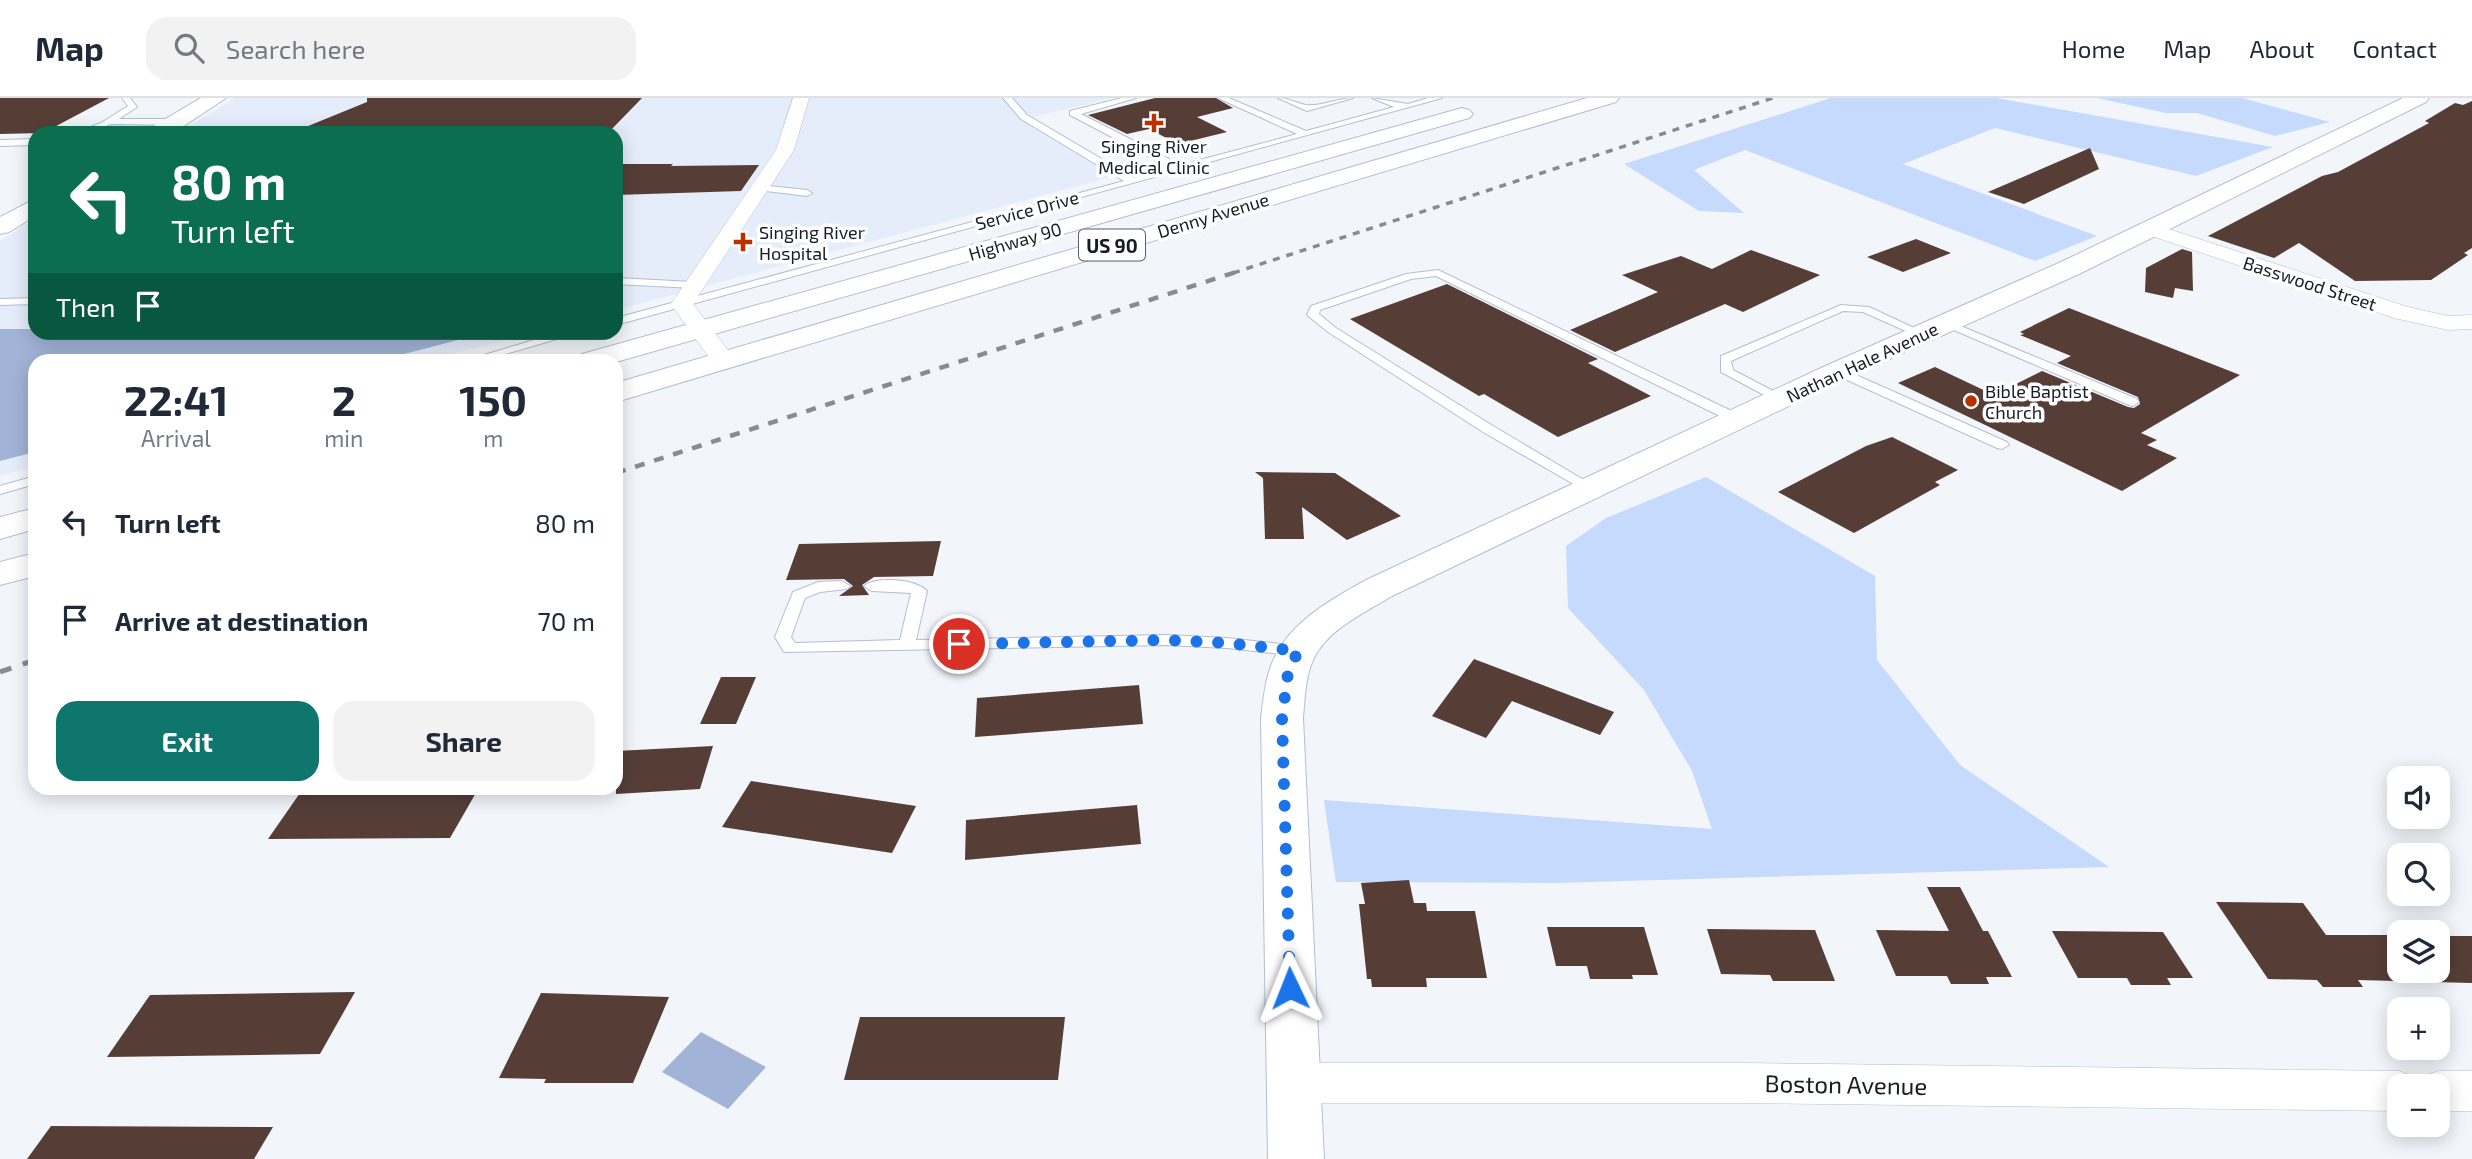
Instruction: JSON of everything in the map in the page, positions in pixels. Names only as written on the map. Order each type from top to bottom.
[{"type":"main road","points":[[169,126],[216,98]]},
{"type":"main road","name":"Denny Avenue","points":[[623,391],[1609,98]]},
{"type":"main road","name":"Nathan Hale Avenue","points":[[1304,643],[1342,610],[1379,588],[1838,371],[2150,229],[2419,98]]},
{"type":"main road","points":[[1408,103],[1442,108],[1487,134]]},
{"type":"main road","name":"Highway 90","points":[[614,354],[1442,108],[1481,108]]},
{"type":"main road","points":[[0,528],[28,521]]},
{"type":"main road","points":[[0,574],[28,566]]},
{"type":"main road","points":[[1296,1159],[1282,718],[1288,673],[1304,643]]},
{"type":"street","points":[[724,361],[682,304],[785,150],[802,98]]},
{"type":"street","name":"Basswood Street","points":[[2150,229],[2402,313],[2448,323],[2472,322]]},
{"type":"street","name":"Boston Avenue","points":[[1293,1083],[1743,1083],[2387,1091]]},
{"type":"street","points":[[2450,1091],[2472,1091]]},
{"type":"lane","points":[[99,126],[111,122],[133,107],[126,98]]},
{"type":"lane","points":[[1007,98],[1024,117],[1132,181]]},
{"type":"lane","points":[[1132,98],[1073,113],[1180,168]]},
{"type":"lane","points":[[1222,98],[1305,134]]},
{"type":"lane","points":[[1282,98],[1307,108],[1349,98]]},
{"type":"lane","points":[[1376,98],[1392,105],[1408,103]]},
{"type":"lane","name":"Service Drive","points":[[623,319],[1305,134],[1408,103]]},
{"type":"lane","points":[[111,122],[176,122]]},
{"type":"lane","points":[[0,143],[28,142]]},
{"type":"lane","points":[[760,188],[807,193]]},
{"type":"lane","points":[[1589,489],[1488,429],[1332,330],[1313,315],[1315,308],[1410,276],[1438,272],[1737,419]]},
{"type":"lane","points":[[623,281],[693,285]]},
{"type":"lane","points":[[0,302],[28,301]]},
{"type":"lane","points":[[1779,399],[1727,372],[1725,359],[1841,309],[1866,309],[1934,328],[2133,402]]},
{"type":"lane","points":[[495,354],[547,340]]},
{"type":"lane","points":[[1838,371],[2002,445]]},
{"type":"lane","points":[[0,490],[28,482]]},
{"type":"lane","points":[[842,586],[818,587],[798,596],[783,637],[790,648],[1166,640],[1304,643]]},
{"type":"lane","points":[[872,586],[911,586],[919,591],[907,646]]},
{"type":"shaded area","name":"Singing River Hospital","points":[[235,98],[1112,98],[1033,117],[1126,173],[623,308],[623,126],[189,126]]},
{"type":"shaded area","points":[[1831,98],[1996,98],[2273,147],[2196,176],[1995,128],[1903,164],[2097,236],[2035,261],[1745,150],[1694,170],[1744,213],[1699,211],[1624,164]]},
{"type":"shaded area","points":[[2097,98],[2242,98],[2330,122],[2275,136],[2197,113],[2166,113]]},
{"type":"shaded area","points":[[28,223],[28,340],[506,340],[452,354],[28,354],[28,468],[0,476],[0,241]]},
{"type":"shaded area","points":[[0,329],[28,329],[28,340],[458,340],[404,354],[28,354],[28,454],[0,461]]},
{"type":"shaded area","points":[[1706,477],[1875,576],[1877,660],[1960,765],[2109,867],[1554,883],[1336,882],[1324,800],[1712,829],[1692,771],[1644,690],[1568,608],[1566,546],[1606,518]]},
{"type":"shaded area","points":[[701,1032],[766,1067],[728,1109],[662,1072]]},
{"type":"building","points":[[0,98],[109,98],[56,126],[28,126],[28,133],[0,134]]},
{"type":"building","points":[[367,98],[642,98],[615,126],[308,126],[367,102]]},
{"type":"building","name":"Singing River Medical Clinic","points":[[1155,98],[1216,98],[1233,108],[1197,117],[1227,132],[1178,144],[1149,129],[1127,134],[1088,115]]},
{"type":"building","points":[[2472,101],[2472,248],[2464,253],[2468,255],[2431,280],[2355,281],[2299,243],[2274,258],[2208,236],[2322,176],[2338,172],[2429,123],[2425,121],[2455,103],[2463,105]]},
{"type":"building","points":[[2090,148],[2099,169],[2024,204],[1988,192]]},
{"type":"building","points":[[623,164],[759,165],[741,191],[623,195]]},
{"type":"building","points":[[1916,239],[1951,253],[1903,272],[1867,257]]},
{"type":"building","points":[[2182,249],[2192,252],[2193,291],[2175,288],[2173,298],[2145,292],[2146,268]]},
{"type":"building","points":[[1751,250],[1820,275],[1743,312],[1725,304],[1615,352],[1570,330],[1658,292],[1622,275],[1681,256],[1712,269]]},
{"type":"building","points":[[1447,284],[1598,359],[1588,363],[1651,396],[1558,437],[1484,394],[1479,396],[1350,319]]},
{"type":"building","points":[[2069,308],[2240,375],[2141,433],[2157,440],[2147,445],[2177,458],[2122,491],[1898,383],[1935,367],[1994,395],[2042,371],[2128,407],[2134,408],[2140,404],[2138,397],[2057,363],[2071,356],[2020,335],[2024,334],[2020,332]]},
{"type":"building","points":[[1892,437],[1958,470],[1935,482],[1940,485],[1854,533],[1778,492],[1866,446]]},
{"type":"building","points":[[1255,472],[1335,473],[1401,516],[1347,540],[1302,507],[1304,539],[1265,539],[1263,478]]},
{"type":"building","points":[[941,541],[933,576],[874,577],[862,585],[869,595],[839,596],[853,586],[844,579],[786,580],[799,544]]},
{"type":"building","points":[[1474,659],[1614,712],[1600,735],[1512,701],[1486,738],[1432,716]]},
{"type":"building","points":[[721,677],[756,677],[736,724],[700,724]]},
{"type":"building","points":[[1139,685],[1143,724],[975,737],[977,698]]},
{"type":"building","points":[[713,746],[700,789],[623,794],[623,751]]},
{"type":"building","points":[[751,781],[916,806],[892,853],[722,827]]},
{"type":"building","points":[[299,795],[475,795],[450,838],[268,839]]},
{"type":"building","points":[[1137,805],[1141,844],[965,860],[966,820]]},
{"type":"building","points":[[1409,880],[1414,903],[1426,903],[1427,911],[1475,911],[1487,978],[1426,978],[1427,987],[1372,987],[1371,979],[1367,979],[1359,904],[1365,904],[1361,883]]},
{"type":"building","points":[[1927,887],[1960,887],[1983,931],[1988,931],[2012,977],[1986,977],[1989,984],[1951,984],[1947,976],[1896,976],[1876,930],[1949,931]]},
{"type":"building","points":[[2216,902],[2303,903],[2326,935],[2387,935],[2387,981],[2358,980],[2363,987],[2323,987],[2317,980],[2268,979]]},
{"type":"building","points":[[1547,927],[1644,927],[1658,975],[1632,975],[1633,979],[1590,979],[1587,966],[1556,966]]},
{"type":"building","points":[[1707,929],[1815,930],[1835,981],[1773,981],[1770,975],[1721,974]]},
{"type":"building","points":[[2052,931],[2163,932],[2193,978],[2167,978],[2171,985],[2131,985],[2127,978],[2078,978]]},
{"type":"building","points":[[2450,936],[2472,936],[2472,983],[2450,982]]},
{"type":"building","points":[[355,992],[320,1054],[107,1057],[150,995]]},
{"type":"building","points":[[541,993],[669,997],[633,1083],[544,1083],[546,1079],[499,1078]]},
{"type":"building","points":[[860,1017],[1065,1017],[1058,1080],[844,1080]]},
{"type":"building","points":[[51,1126],[273,1127],[254,1159],[27,1159]]},
{"type":"railway","points":[[1233,273],[1773,98]]},
{"type":"railway","points":[[623,471],[1239,271]]},
{"type":"railway","points":[[0,672],[28,662]]},
{"type":"place","name":"Singing River Medical Clinic","points":[[1154,123]]},
{"type":"place","name":"Singing River Hospital","points":[[743,242]]},
{"type":"place","name":"Bible Baptist Church","points":[[1971,401]]},
{"type":"route","points":[[959,644],[1166,640],[1298,651],[1288,673],[1282,718],[1290,988]]}]
